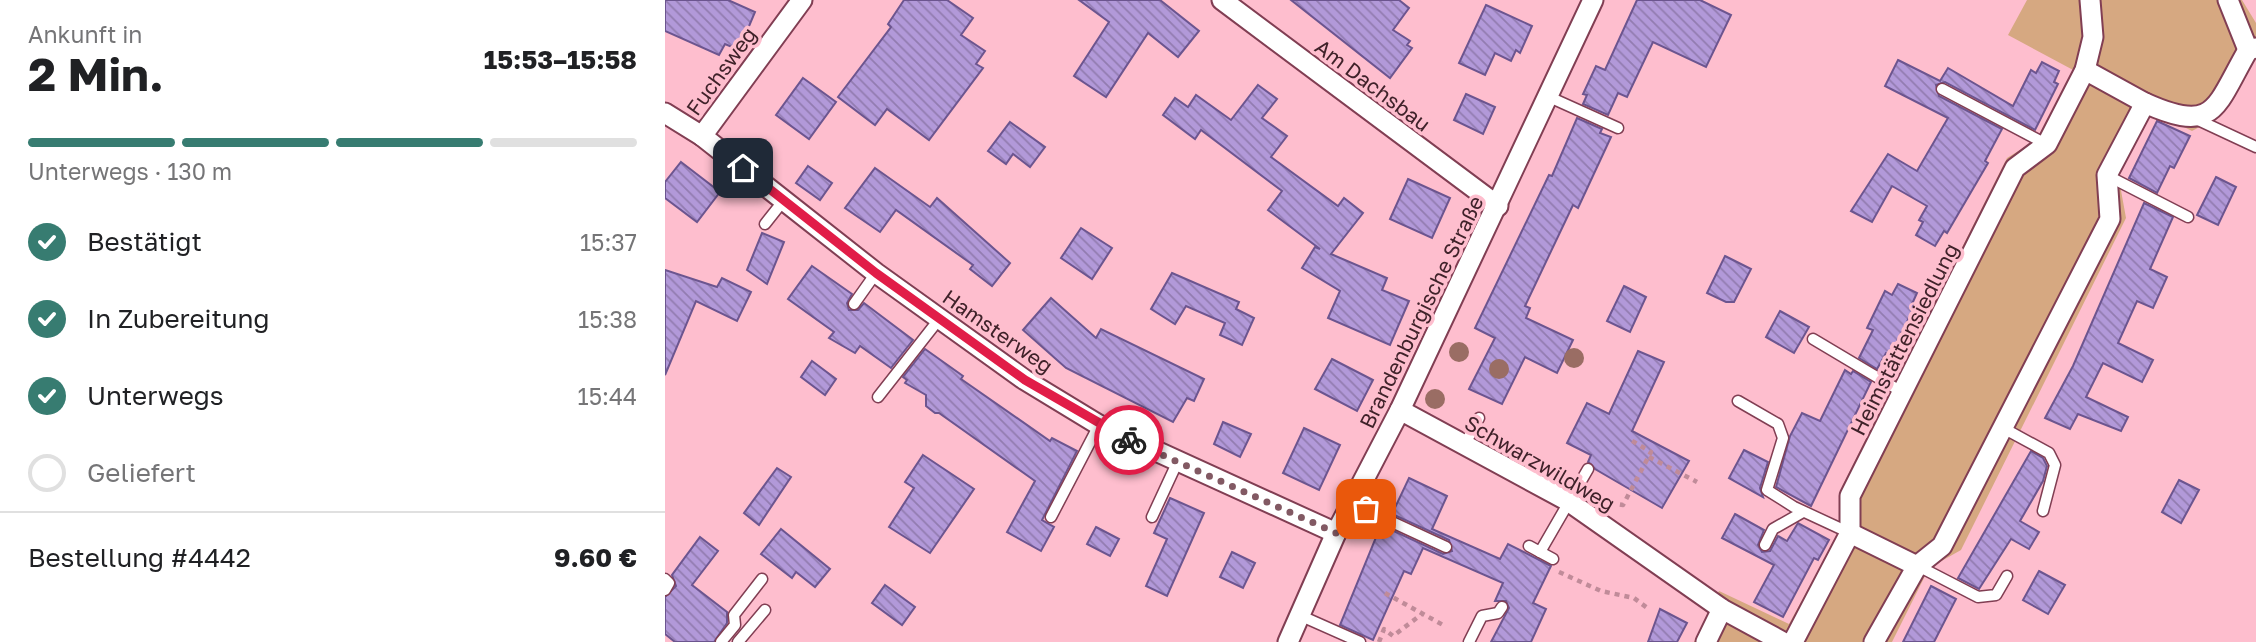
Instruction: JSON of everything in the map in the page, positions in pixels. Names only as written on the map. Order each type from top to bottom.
[{"type":"street","name":"Fuchsweg","points":[[702,136],[802,0]]},
{"type":"street","name":"Am Dachsbau","points":[[1222,0],[1498,206]]},
{"type":"street","name":"Brandenburgische Straße","points":[[1287,642],[1336,533],[1400,410],[1498,206],[1593,0]]},
{"type":"street","name":"Heimstättensiedlung","points":[[1793,642],[1850,533],[1850,496],[2015,168],[2047,144],[2085,70],[2093,37],[2090,0]]},
{"type":"street","points":[[2085,70],[2145,103],[2177,117],[2196,119],[2215,107],[2252,49],[2228,0]]},
{"type":"street","points":[[1874,642],[1917,566],[1942,546],[2110,219],[2107,176],[2145,103]]},
{"type":"street","name":"Hamsterweg","points":[[665,113],[702,136],[876,273],[1025,380],[1099,425],[1177,463],[1336,533]]},
{"type":"street","name":"Schwarzwildweg","points":[[1400,410],[1568,501],[1721,609]]},
{"type":"street","points":[[1850,533],[1917,566]]},
{"type":"street","points":[[1706,642],[1721,609],[1783,642]]},
{"type":"lane","points":[[1942,89],[2047,144]]},
{"type":"lane","points":[[1547,96],[1618,128]]},
{"type":"lane","points":[[2196,119],[2256,147]]},
{"type":"lane","points":[[2107,176],[2188,217]]},
{"type":"lane","points":[[765,224],[784,200]]},
{"type":"lane","points":[[854,304],[876,273]]},
{"type":"lane","points":[[878,397],[940,317]]},
{"type":"lane","points":[[1813,339],[1902,392]]},
{"type":"lane","points":[[1738,401],[1778,424],[1783,438],[1767,490],[1803,512],[1850,533]]},
{"type":"lane","points":[[1465,444],[1479,418]]},
{"type":"lane","points":[[1051,517],[1099,425]]},
{"type":"lane","points":[[2003,428],[2049,453],[2055,465],[2043,511]]},
{"type":"lane","points":[[1152,517],[1177,463]]},
{"type":"lane","points":[[1540,552],[1588,469]]},
{"type":"lane","points":[[1353,504],[1446,547]]},
{"type":"lane","points":[[1765,545],[1773,529],[1803,512]]},
{"type":"lane","points":[[1529,546],[1553,559]]},
{"type":"lane","points":[[1917,566],[1977,597],[1996,595],[2007,576]]},
{"type":"lane","points":[[665,579],[669,583],[665,590]]},
{"type":"lane","points":[[721,642],[735,625],[734,615],[762,579]]},
{"type":"lane","points":[[1469,642],[1482,616],[1498,613],[1502,607]]},
{"type":"lane","points":[[738,642],[765,610]]},
{"type":"lane","points":[[1299,615],[1360,642]]},
{"type":"path","points":[[1581,482],[1611,504],[1623,505],[1651,452],[1629,439]]},
{"type":"path","points":[[1649,457],[1696,482]]},
{"type":"path","points":[[1553,559],[1556,571],[1601,591],[1634,598],[1650,610]]},
{"type":"path","points":[[1385,593],[1443,625]]},
{"type":"path","points":[[1379,642],[1384,629],[1393,636],[1422,614]]},
{"type":"shaded area","points":[[2027,0],[2242,0],[2256,23],[2256,54],[2222,115],[2192,131],[2152,111],[2118,174],[2126,218],[1961,550],[1929,568],[1892,642],[1694,642],[1719,591],[1789,624],[1843,525],[1842,487],[2007,158],[2043,136],[2075,71],[2008,35]]},
{"type":"building","points":[[665,0],[728,0],[755,12],[739,50],[725,44],[719,55],[665,31]]},
{"type":"building","points":[[904,0],[947,0],[973,18],[961,35],[985,51],[976,64],[983,68],[929,140],[887,109],[875,125],[838,97],[891,27],[888,24]]},
{"type":"building","points":[[1079,0],[1160,0],[1199,31],[1178,57],[1148,33],[1106,97],[1074,76],[1109,22]]},
{"type":"building","points":[[1291,0],[1399,0],[1409,8],[1393,30],[1410,41],[1407,45],[1412,48],[1390,78]]},
{"type":"building","points":[[1637,0],[1700,0],[1731,15],[1706,67],[1653,42],[1627,97],[1618,93],[1608,115],[1583,104],[1587,95],[1583,94],[1596,66],[1605,70]]},
{"type":"building","points":[[1486,5],[1532,26],[1520,53],[1516,50],[1511,61],[1495,53],[1485,75],[1459,63]]},
{"type":"building","points":[[1898,60],[1940,81],[1948,68],[2013,106],[2031,70],[2036,73],[2042,62],[2059,71],[2054,82],[2058,84],[2035,130],[1945,82],[1936,85],[1939,96],[2002,129],[1985,161],[1988,163],[1947,233],[1944,231],[1935,246],[1916,235],[1923,222],[1919,220],[1927,206],[1892,186],[1872,222],[1851,211],[1888,154],[1917,171],[1948,118],[1885,86]]},
{"type":"building","points":[[803,78],[836,102],[809,139],[776,115]]},
{"type":"building","points":[[1258,85],[1277,99],[1262,118],[1287,136],[1271,157],[1338,206],[1344,198],[1363,213],[1331,254],[1387,278],[1382,290],[1409,301],[1390,345],[1328,318],[1340,291],[1302,268],[1315,247],[1320,249],[1268,210],[1282,191],[1201,130],[1195,139],[1163,115],[1175,98],[1188,107],[1196,95],[1231,120]]},
{"type":"building","points":[[1466,94],[1495,107],[1483,134],[1454,120]]},
{"type":"building","points":[[1577,118],[1602,129],[1600,133],[1611,137],[1578,208],[1573,205],[1525,306],[1530,308],[1526,318],[1573,340],[1557,373],[1525,357],[1502,404],[1469,389],[1495,338],[1475,328],[1549,175],[1552,176]]},
{"type":"building","points":[[2157,121],[2190,136],[2174,168],[2170,166],[2157,193],[2129,178]]},
{"type":"building","points":[[1010,122],[1045,147],[1030,167],[1013,154],[1006,164],[988,151]]},
{"type":"building","points":[[681,162],[720,192],[697,222],[665,198],[665,182]]},
{"type":"building","points":[[808,166],[832,183],[820,200],[796,183]]},
{"type":"building","points":[[875,168],[930,207],[937,198],[1010,263],[992,286],[970,269],[973,265],[896,210],[880,232],[845,208]]},
{"type":"building","points":[[2216,177],[2236,187],[2218,225],[2197,215]]},
{"type":"building","points":[[1408,179],[1450,198],[1432,238],[1390,219]]},
{"type":"building","points":[[2144,203],[2173,217],[2150,269],[2167,277],[2153,308],[2137,301],[2118,343],[2153,360],[2142,382],[2103,363],[2086,397],[2128,417],[2121,431],[2078,414],[2070,429],[2045,418],[2073,366]]},
{"type":"building","points":[[1081,228],[1112,248],[1092,279],[1061,258]]},
{"type":"building","points":[[762,233],[784,242],[767,284],[747,270]]},
{"type":"building","points":[[1725,256],[1751,269],[1734,302],[1726,302],[1707,293]]},
{"type":"building","points":[[812,266],[852,294],[847,303],[849,310],[858,310],[864,303],[913,340],[891,368],[860,346],[855,353],[829,338],[834,332],[788,299]]},
{"type":"building","points":[[665,270],[717,287],[722,278],[751,292],[737,321],[696,301],[665,375]]},
{"type":"building","points":[[1172,273],[1239,302],[1236,309],[1254,318],[1242,345],[1220,335],[1225,323],[1186,306],[1175,324],[1151,309]]},
{"type":"building","points":[[1898,284],[1917,293],[1912,304],[1915,306],[1890,355],[1886,353],[1877,369],[1859,358],[1873,330],[1867,328],[1885,291],[1892,295]]},
{"type":"building","points":[[1624,286],[1646,297],[1630,332],[1607,321]]},
{"type":"building","points":[[1051,298],[1096,338],[1101,329],[1204,379],[1194,401],[1187,398],[1173,422],[1066,368],[1023,330]]},
{"type":"building","points":[[1780,311],[1809,327],[1794,353],[1766,337]]},
{"type":"building","points":[[925,349],[963,376],[961,379],[1050,441],[1052,438],[1077,451],[1042,520],[1054,527],[1041,551],[1007,532],[1035,481],[939,413],[935,413],[926,406],[926,395],[905,383],[907,380],[903,377]]},
{"type":"building","points":[[1638,351],[1664,362],[1632,431],[1689,461],[1662,508],[1595,469],[1588,462],[1591,455],[1567,443],[1587,403],[1609,414]]},
{"type":"building","points":[[1332,359],[1373,380],[1357,411],[1315,389]]},
{"type":"building","points":[[812,361],[836,379],[825,395],[801,377]]},
{"type":"building","points":[[1845,370],[1851,374],[1853,371],[1871,382],[1811,506],[1776,487],[1790,436],[1802,413],[1820,421]]},
{"type":"building","points":[[1223,422],[1251,434],[1240,457],[1214,444]]},
{"type":"building","points":[[1304,428],[1340,445],[1319,490],[1283,473]]},
{"type":"building","points":[[1744,450],[1768,462],[1760,488],[1763,497],[1729,478]]},
{"type":"building","points":[[2031,451],[2043,458],[2047,466],[2043,481],[2020,521],[2039,532],[2029,549],[2011,539],[1979,589],[1958,578]]},
{"type":"building","points":[[923,455],[974,489],[930,553],[889,527],[914,488],[905,482]]},
{"type":"building","points":[[777,468],[791,477],[759,525],[744,513]]},
{"type":"building","points":[[1409,478],[1447,496],[1432,529],[1500,559],[1508,544],[1551,566],[1533,603],[1546,609],[1531,642],[1491,642],[1509,608],[1506,601],[1495,601],[1503,583],[1423,548],[1411,574],[1404,571],[1373,640],[1340,625],[1381,525],[1443,554],[1452,551],[1449,540],[1392,514]]},
{"type":"building","points":[[2179,480],[2199,490],[2181,523],[2162,512]]},
{"type":"building","points":[[1170,498],[1204,513],[1167,596],[1146,586],[1167,539],[1154,533]]},
{"type":"building","points":[[1735,514],[1764,530],[1758,545],[1762,552],[1770,551],[1778,536],[1787,541],[1798,523],[1829,540],[1818,560],[1814,558],[1783,617],[1754,602],[1774,565],[1722,538]]},
{"type":"building","points":[[1096,527],[1119,539],[1110,556],[1087,544]]},
{"type":"building","points":[[781,529],[830,569],[815,587],[796,572],[792,578],[761,554]]},
{"type":"building","points":[[700,537],[718,551],[692,585],[727,612],[727,623],[714,642],[675,642],[665,634],[665,597],[676,586],[672,575]]},
{"type":"building","points":[[1232,552],[1255,563],[1243,588],[1220,577]]},
{"type":"building","points":[[2039,571],[2065,585],[2048,614],[2023,600]]},
{"type":"building","points":[[885,585],[915,607],[902,625],[872,603]]},
{"type":"building","points":[[1931,586],[1956,599],[1934,642],[1903,642]]},
{"type":"building","points":[[1660,609],[1687,623],[1677,642],[1648,642]]},
{"type":"way so far","points":[[1129,440],[1336,533],[1353,504],[1366,509]]},
{"type":"route","points":[[743,168],[876,273],[1025,380],[1129,440]]}]
